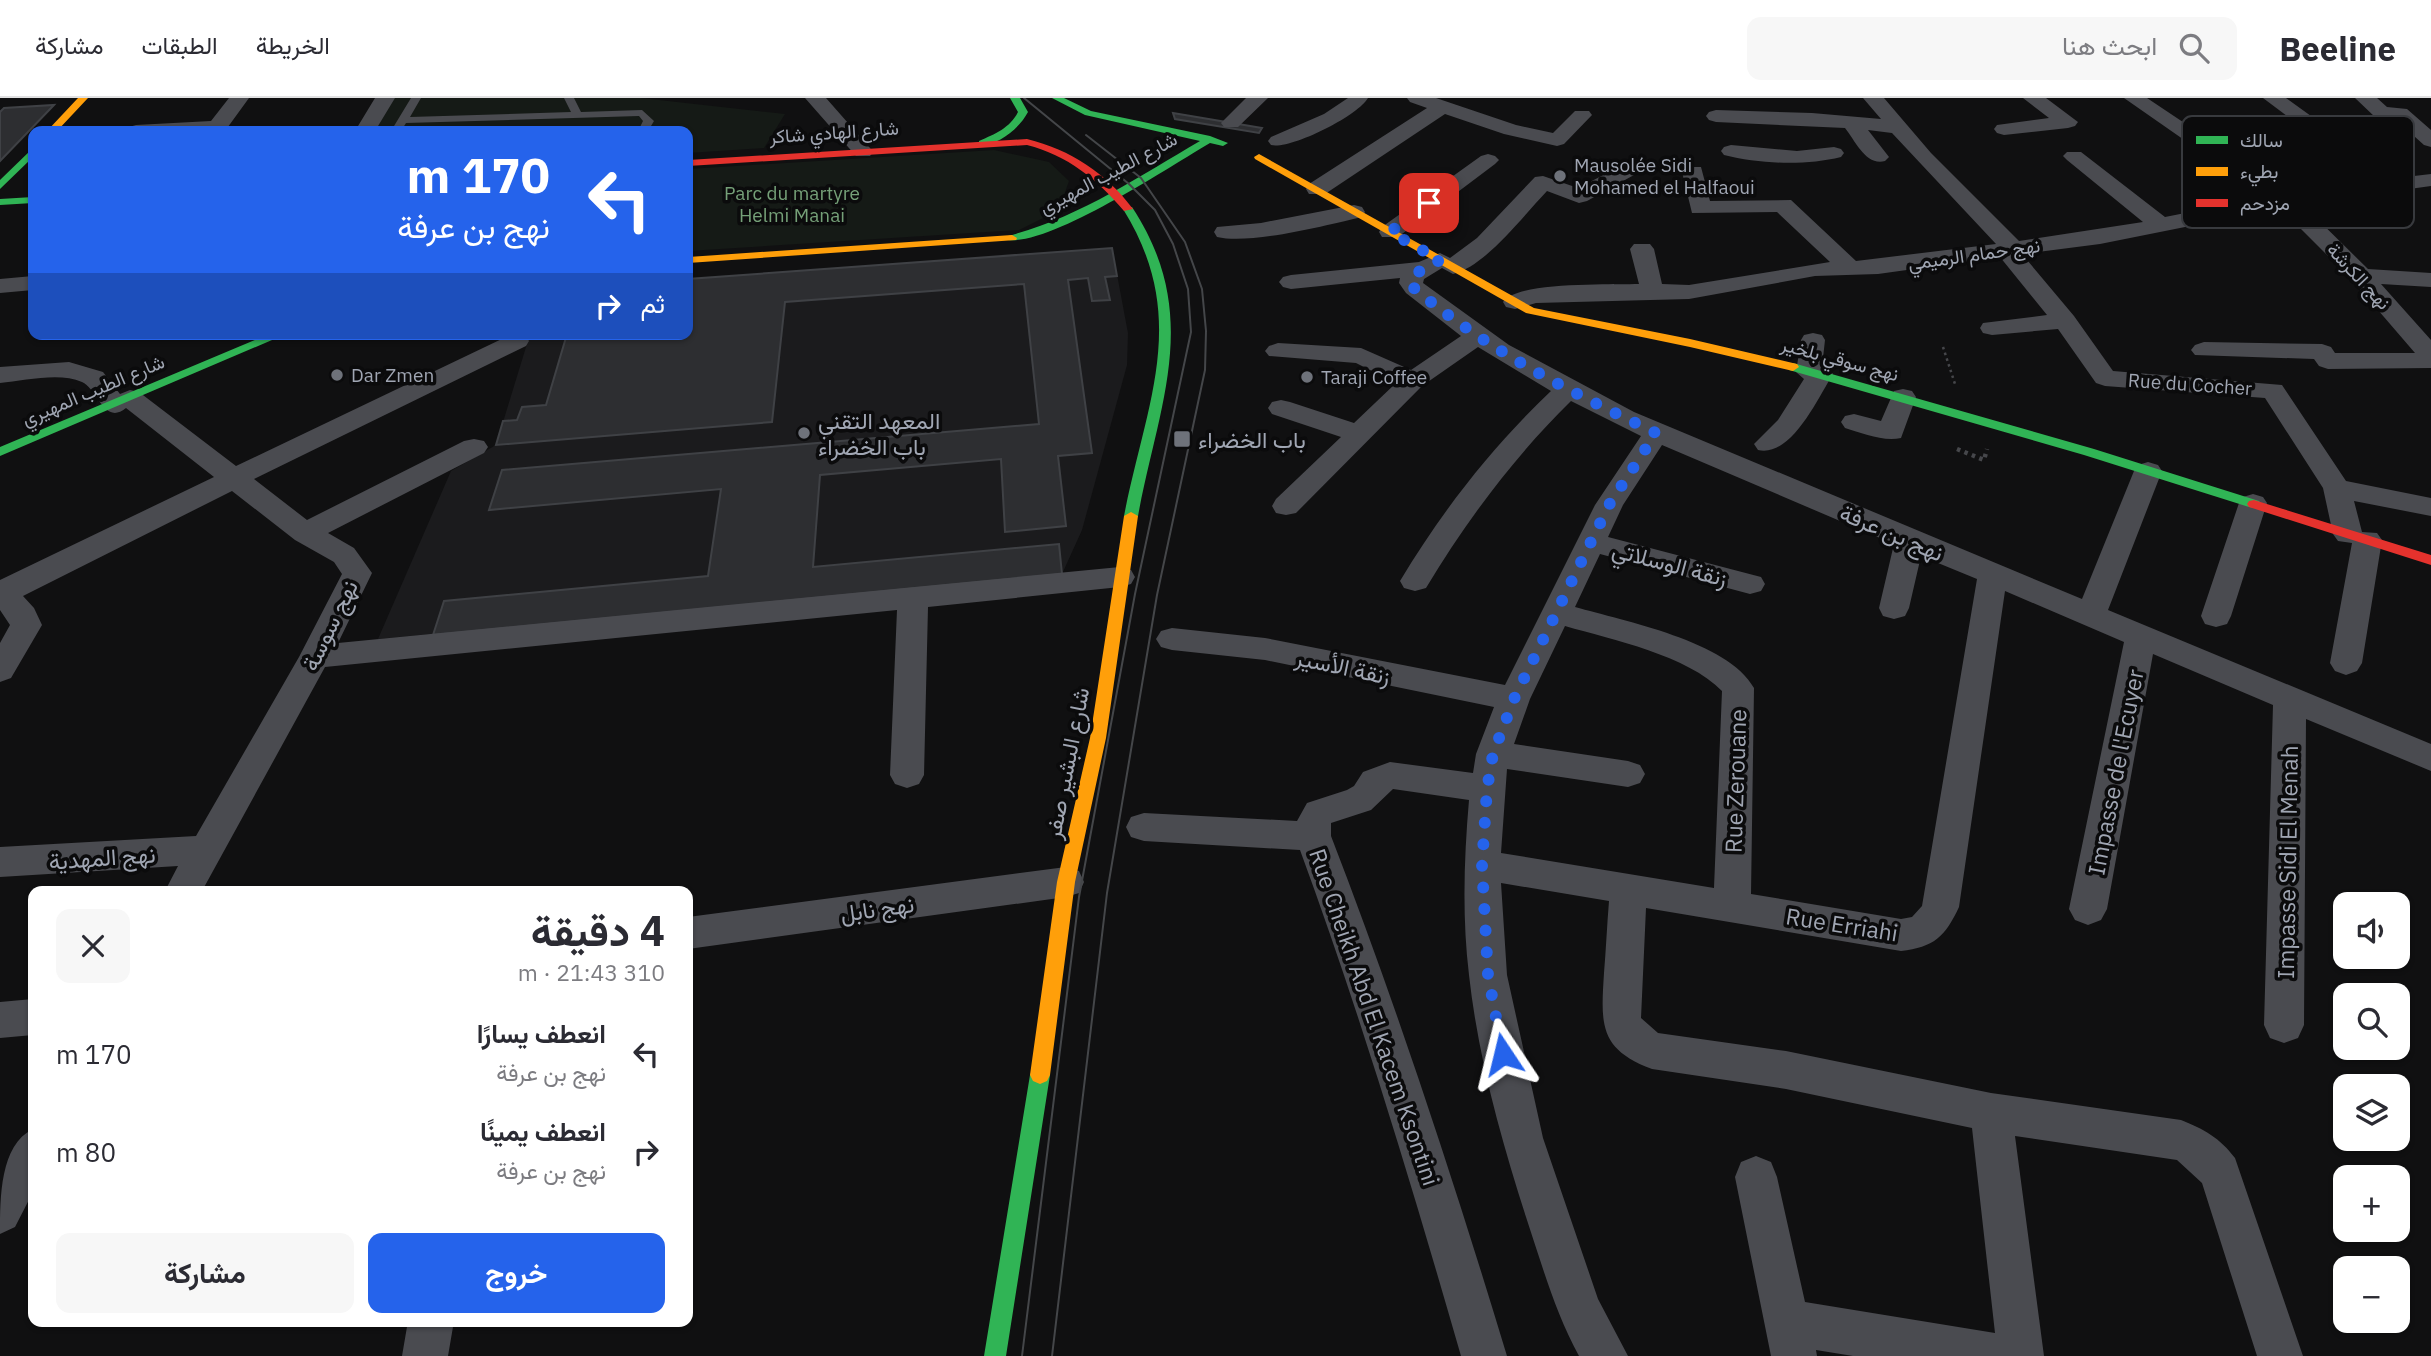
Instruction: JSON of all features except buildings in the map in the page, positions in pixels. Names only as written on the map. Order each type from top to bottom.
[{"type":"street","points":[[57,126],[83,98]]},
{"type":"street","points":[[218,126],[239,98]]},
{"type":"street","points":[[368,126],[384,98]]},
{"type":"street","points":[[815,98],[863,152]]},
{"type":"street","points":[[982,142],[1002,134],[1020,121],[1023,112],[1015,98]]},
{"type":"street","points":[[1057,98],[1134,133],[1151,147],[1156,159],[1141,178]]},
{"type":"street","points":[[1222,130],[1258,98]]},
{"type":"street","points":[[1278,141],[1331,118],[1358,98]]},
{"type":"street","points":[[1417,98],[1511,130],[1557,140],[1582,115]]},
{"type":"street","name":"Rue du Cocher","points":[[1873,98],[2009,249],[2105,378],[2273,391],[2337,488],[2358,537]]},
{"type":"street","points":[[2004,129],[2068,122],[2033,98]]},
{"type":"street","name":"نهج الكرشة","points":[[2134,98],[2182,131]]},
{"type":"street","points":[[2273,98],[2298,116]]},
{"type":"street","points":[[2365,98],[2382,113],[2400,113],[2403,116]]},
{"type":"street","points":[[1317,189],[1444,106]]},
{"type":"street","name":"نهج سوقي بلخير","points":[[1088,113],[1222,130],[1256,156],[1390,232],[1438,265],[1523,306],[1690,343],[1903,397],[2431,560]]},
{"type":"street","points":[[1716,116],[1812,118],[1898,127]]},
{"type":"street","points":[[1731,151],[1836,158],[1812,118]]},
{"type":"street","points":[[1851,122],[1878,157]]},
{"type":"street","points":[[2414,126],[2431,141]]},
{"type":"street","name":"شارع الطيب المهيري","points":[[693,260],[1009,239],[1054,227],[1200,148],[1222,130]]},
{"type":"street","name":"شارع الهادي شاكر","points":[[693,163],[982,142],[1027,142],[1067,155],[1115,192]]},
{"type":"street","points":[[0,186],[28,156]]},
{"type":"street","points":[[2074,156],[2161,225]]},
{"type":"street","points":[[1390,232],[1488,160]]},
{"type":"street","points":[[1291,282],[1438,265],[1485,243],[1542,183],[1579,196],[1635,164]]},
{"type":"street","points":[[1693,172],[1700,208],[1783,205],[1849,267]]},
{"type":"street","name":"شارع البشير صفر","points":[[995,1356],[1038,1087],[1066,882],[1098,738],[1120,578],[1136,486],[1152,431],[1167,338],[1158,269],[1141,226],[1115,192]]},
{"type":"street","points":[[0,202],[28,200]]},
{"type":"street","points":[[1225,232],[1261,230],[1354,212]]},
{"type":"street","name":"نهج حمام الرميمي","points":[[1523,306],[1533,296],[1689,292],[1766,276],[1849,267],[1878,267],[2100,237],[2182,221]]},
{"type":"street","name":"نهج الكرشة","points":[[2312,228],[2361,276],[2431,357]]},
{"type":"street","points":[[1642,249],[1652,291]]},
{"type":"street","name":"نهج بن عرفة","points":[[1438,265],[1411,278],[1414,288],[1482,340],[1567,390],[1656,433],[2431,758]]},
{"type":"street","points":[[2361,276],[2431,279]]},
{"type":"street","points":[[0,286],[28,283]]},
{"type":"street","points":[[1286,506],[1413,381],[1482,340],[1523,306]]},
{"type":"street","points":[[1992,328],[2065,321]]},
{"type":"street","name":"شارع الطيب المهيري","points":[[0,452],[266,340]]},
{"type":"street","points":[[1768,444],[1788,425],[1814,373],[1813,340]]},
{"type":"street","points":[[0,670],[26,625],[23,616],[2,591],[517,341]]},
{"type":"street","points":[[2204,350],[2322,352],[2328,360],[2431,357]]},
{"type":"street","points":[[1278,351],[1361,356],[1413,381]]},
{"type":"street","name":"نهج سوسة","points":[[0,375],[68,370],[94,377],[123,402],[305,533],[344,555],[357,573],[315,657],[186,886]]},
{"type":"street","points":[[1415,581],[1447,528],[1530,425],[1567,390]]},
{"type":"street","points":[[1854,422],[1891,432],[1903,397]]},
{"type":"street","points":[[1281,408],[1359,434]]},
{"type":"street","points":[[1605,1356],[1579,1310],[1522,1138],[1488,975],[1482,865],[1490,771],[1514,699],[1609,505],[1656,433]]},
{"type":"street","points":[[305,533],[474,447]]},
{"type":"street","points":[[2091,615],[2148,471]]},
{"type":"street","points":[[2337,488],[2431,507]]},
{"type":"street","points":[[2216,616],[2253,503]]},
{"type":"street","points":[[2346,663],[2358,537]]},
{"type":"street","points":[[1894,608],[1910,540]]},
{"type":"street","name":"زنقة الوسلاتي","points":[[1591,542],[1750,584]]},
{"type":"street","name":"Rue Erriahi","points":[[1482,865],[1901,935],[1920,933],[1936,917],[1942,894],[1993,573]]},
{"type":"street","points":[[315,657],[1120,578]]},
{"type":"street","points":[[907,775],[912,598]]},
{"type":"street","name":"Rue Zerouane","points":[[1555,612],[1655,643],[1703,662],[1734,681],[1738,688],[1731,906]]},
{"type":"street","name":"Impasse de l'Ecuyer","points":[[2088,909],[2141,636]]},
{"type":"street","name":"زنقة الأسير","points":[[1172,639],[1265,649],[1514,699]]},
{"type":"street","name":"Impasse Sidi El Menah","points":[[2284,1025],[2290,698]]},
{"type":"street","points":[[1490,771],[1628,774]]},
{"type":"street","name":"Rue Cheikh Abd El Kacem Ksontini","points":[[1484,1356],[1435,1191],[1348,929],[1313,836],[1313,824],[1319,813],[1359,800],[1366,796],[1375,782],[1391,775],[1490,771]]},
{"type":"street","points":[[1144,827],[1313,836]]},
{"type":"street","name":"نهج المهدية","points":[[0,862],[204,850]]},
{"type":"street","name":"نهج نابل","points":[[693,932],[1066,882]]},
{"type":"street","points":[[1628,889],[1621,1019],[1626,1032],[1638,1044],[1653,1051],[1787,1070],[1992,1113],[2181,1140],[2208,1156],[2220,1172],[2280,1356]]},
{"type":"street","points":[[0,1020],[28,1017]]},
{"type":"street","points":[[1992,1113],[2021,1356]]},
{"type":"street","points":[[0,1212],[28,1159]]},
{"type":"street","points":[[1756,1177],[1790,1339],[1994,1356]]},
{"type":"street","points":[[425,1356],[431,1327]]},
{"type":"lane","points":[[399,126],[416,98]]},
{"type":"lane","points":[[569,98],[578,115]]},
{"type":"lane","points":[[402,120],[642,113],[649,121],[646,126]]},
{"type":"path","points":[[1943,347],[1954,380],[1958,413]]},
{"type":"shaded area","name":"المعهد التقني باب الخضراء","points":[[1112,248],[1128,333],[1127,365],[1082,530],[1062,574],[378,639],[451,471],[496,445],[528,340],[693,340],[693,279]]},
{"type":"green space","points":[[392,98],[641,98],[785,114],[764,148],[693,153],[693,126],[375,126]]},
{"type":"green space","name":"Parc du martyre Helmi Manai","points":[[994,150],[1049,162],[1069,181],[1059,210],[1019,230],[693,251],[693,169]]},
{"type":"tram line","points":[[1022,1356],[1079,897],[1135,594],[1191,332],[1188,289],[1173,244],[1155,210],[1129,184],[1024,98]]},
{"type":"tram line","points":[[1052,1356],[1107,893],[1157,595],[1205,370],[1206,331],[1202,289],[1185,242],[1141,178],[1086,135]]},
{"type":"traffic: fast","points":[[982,143],[1006,132],[1020,118],[1023,112],[1015,98]]},
{"type":"traffic: fast","points":[[1057,98],[1088,113],[1223,143]]},
{"type":"traffic: fast","points":[[1012,238],[1037,232],[1087,210],[1210,139]]},
{"type":"traffic: fast","points":[[0,186],[28,156]]},
{"type":"traffic: fast","points":[[0,202],[28,200]]},
{"type":"traffic: fast","points":[[1128,209],[1144,234],[1154,260],[1161,288],[1165,346],[1158,404],[1131,516]]},
{"type":"traffic: fast","points":[[0,452],[266,340]]},
{"type":"traffic: fast","points":[[1793,367],[2089,452],[2254,504]]},
{"type":"traffic: fast","points":[[995,1356],[1040,1075]]},
{"type":"traffic: slow","points":[[57,126],[83,98]]},
{"type":"traffic: slow","points":[[1259,157],[1530,311],[1793,367]]},
{"type":"traffic: slow","points":[[693,260],[1012,238]]},
{"type":"traffic: slow","points":[[1040,1075],[1066,882],[1098,738],[1131,516]]},
{"type":"traffic: jam","points":[[693,163],[1027,142],[1056,151],[1083,166],[1107,186],[1128,209]]},
{"type":"traffic: jam","points":[[2254,504],[2431,560]]},
{"type":"place","name":"Mausolée Sidi Mohamed el Halfaoui","points":[[1560,176]]},
{"type":"place","name":"Dar Zmen","points":[[337,375]]},
{"type":"place","name":"Taraji Coffee","points":[[1307,377]]},
{"type":"place","name":"المعهد التقني باب الخضراء","points":[[804,433]]},
{"type":"place","name":"باب الخضراء","points":[[1182,439]]},
{"type":"route","points":[[1429,203],[1390,232],[1440,260],[1413,275],[1411,283],[1414,288],[1487,343],[1567,390],[1656,433],[1609,505],[1514,699],[1493,754],[1487,789],[1482,865],[1488,975],[1503,1054]]}]
